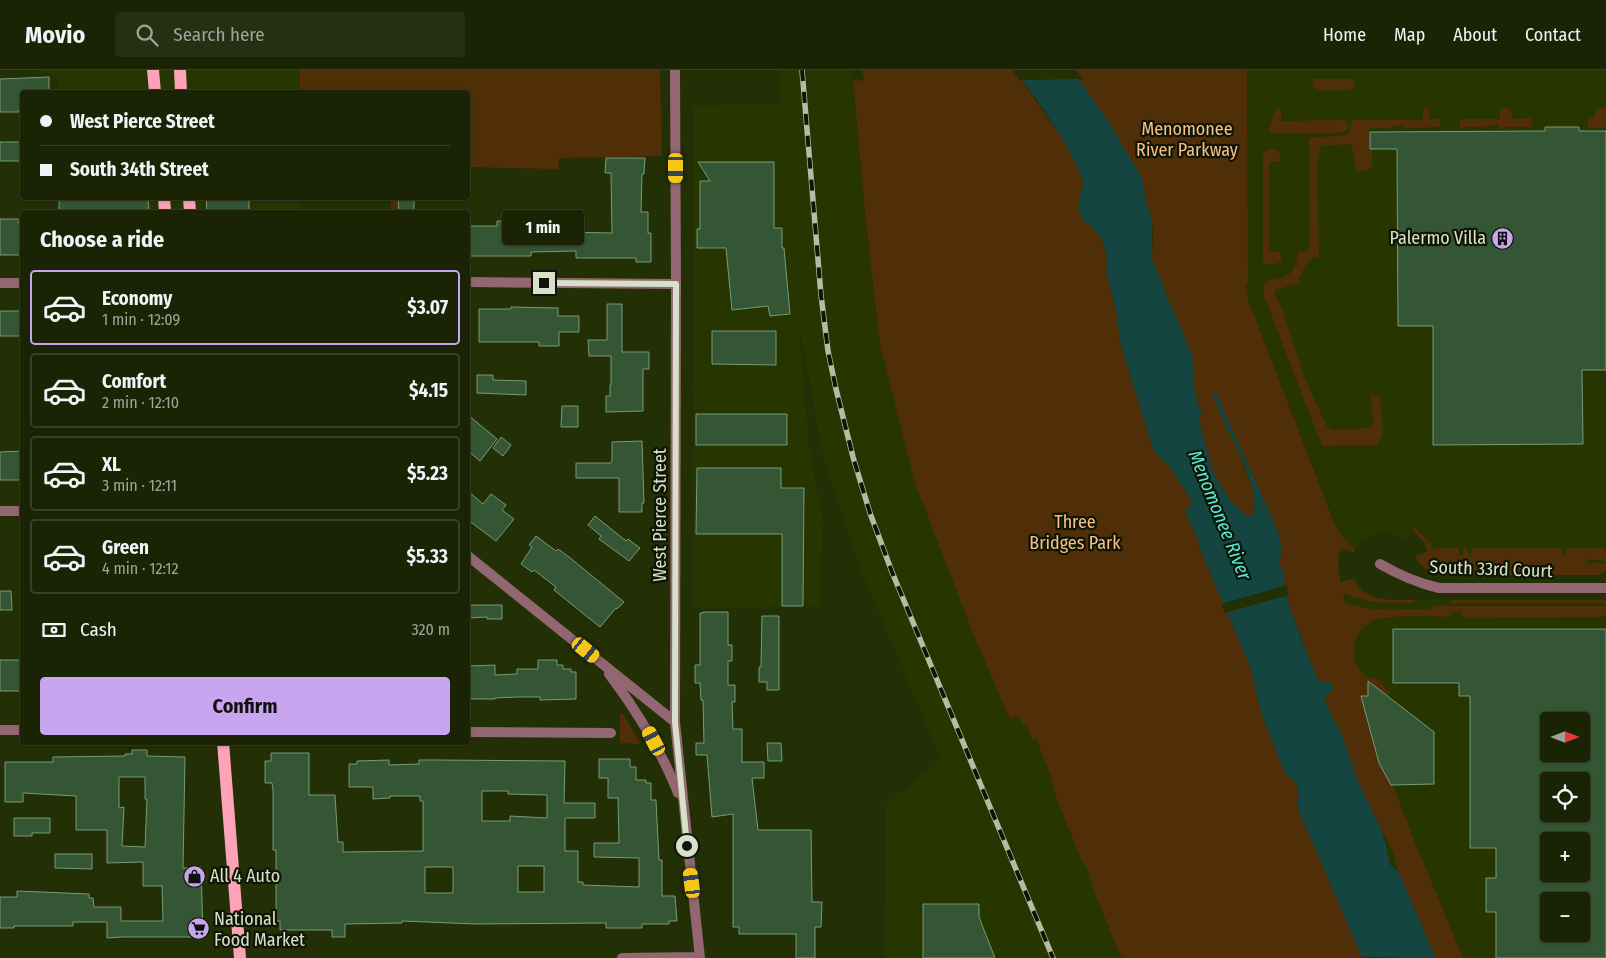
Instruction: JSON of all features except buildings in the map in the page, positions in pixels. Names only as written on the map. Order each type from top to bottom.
[{"type":"main road","points":[[153,70],[154,90]]},
{"type":"main road","points":[[180,70],[181,90]]},
{"type":"main road","points":[[223,745],[240,958]]},
{"type":"street","name":"West Pierce Street","points":[[675,70],[675,722],[700,958]]},
{"type":"street","points":[[470,282],[676,284]]},
{"type":"street","points":[[0,284],[20,284]]},
{"type":"street","points":[[0,511],[20,511]]},
{"type":"street","points":[[470,558],[675,722]]},
{"type":"street","name":"South 33rd Court","points":[[1380,564],[1406,578],[1439,588],[1606,588]]},
{"type":"street","points":[[599,661],[626,696],[647,728],[666,764],[683,805]]},
{"type":"street","points":[[0,730],[20,730]]},
{"type":"street","points":[[470,732],[611,733]]},
{"type":"street","points":[[622,958],[700,958]]},
{"type":"shaded area","points":[[38,70],[300,70],[300,90],[58,90],[58,78],[48,73],[38,73]]},
{"type":"shaded area","points":[[779,70],[852,70],[880,345],[1013,717],[1020,718],[1023,725],[1027,726],[1031,740],[1035,739],[1080,857],[1086,864],[1106,921],[1123,958],[885,958],[886,804],[941,760],[860,567],[822,451],[799,323],[809,448],[823,521],[820,606],[693,608],[694,106],[781,103]]},
{"type":"shaded area","points":[[1247,70],[1606,70],[1606,575],[1440,575],[1428,571],[1416,558],[1417,555],[1428,551],[1423,541],[1413,531],[1406,540],[1389,533],[1379,533],[1363,540],[1355,550],[1339,532],[1249,302],[1245,286],[1248,281]]},
{"type":"shaded area","points":[[60,200],[301,200],[300,210],[60,210]]},
{"type":"shaded area","points":[[1353,579],[1365,593],[1384,600],[1606,600],[1606,958],[1436,958],[1398,871],[1390,865],[1383,833],[1357,776],[1321,681],[1344,602],[1342,593]]},
{"type":"green space","points":[[300,70],[660,70],[662,156],[559,158],[558,169],[470,167],[470,90],[300,90]]},
{"type":"green space","name":"Three Bridges Park","points":[[862,70],[1014,70],[1061,136],[1074,158],[1084,183],[1080,195],[1082,220],[1094,228],[1102,240],[1107,258],[1106,272],[1116,308],[1120,341],[1152,446],[1156,454],[1170,467],[1193,503],[1186,511],[1187,516],[1252,671],[1260,710],[1285,774],[1294,781],[1298,788],[1297,807],[1363,958],[1123,958],[1121,956],[1096,896],[1088,871],[1080,857],[1056,797],[1051,777],[1036,739],[1032,740],[1027,726],[1023,726],[1020,718],[1013,717],[1011,721],[974,636],[915,483],[880,345],[853,81],[864,80]]},
{"type":"green space","name":"Menomonee River Parkway","points":[[1072,70],[1247,70],[1248,281],[1245,286],[1249,302],[1336,527],[1355,550],[1353,552],[1341,548],[1338,562],[1340,582],[1354,579],[1365,592],[1380,598],[1415,600],[1413,603],[1378,602],[1352,597],[1343,593],[1345,602],[1365,608],[1386,610],[1429,609],[1435,606],[1606,606],[1606,616],[1603,617],[1467,618],[1461,615],[1461,611],[1453,611],[1449,617],[1388,617],[1373,621],[1364,627],[1358,635],[1354,654],[1356,664],[1361,672],[1368,677],[1379,679],[1390,694],[1361,697],[1379,763],[1393,785],[1463,958],[1436,958],[1398,871],[1393,851],[1358,784],[1341,733],[1326,704],[1326,694],[1321,681],[1317,678],[1290,609],[1283,576],[1278,565],[1282,551],[1279,534],[1216,393],[1213,391],[1255,496],[1253,515],[1246,515],[1232,502],[1213,471],[1200,425],[1199,416],[1202,413],[1197,401],[1193,379],[1194,368],[1185,337],[1152,260],[1153,232],[1144,187],[1105,116]]},
{"type":"green space","points":[[1313,79],[1354,79],[1355,86],[1350,90],[1319,90],[1314,88]]},
{"type":"green space","points":[[1425,107],[1429,109],[1429,119],[1439,119],[1441,127],[1404,128],[1404,125],[1393,126],[1393,128],[1369,128],[1369,150],[1372,150],[1372,166],[1366,170],[1357,171],[1350,144],[1320,146],[1317,164],[1319,257],[1310,258],[1310,261],[1298,278],[1301,282],[1275,290],[1275,296],[1281,306],[1304,376],[1327,427],[1334,430],[1368,428],[1373,422],[1371,395],[1374,394],[1380,398],[1383,433],[1378,441],[1378,445],[1322,446],[1264,296],[1263,286],[1268,280],[1281,278],[1290,273],[1295,265],[1298,252],[1309,251],[1309,138],[1346,135],[1350,131],[1352,120],[1423,120],[1423,109]]},
{"type":"green space","points":[[1504,107],[1510,109],[1512,119],[1531,118],[1532,127],[1503,127],[1503,129],[1499,129],[1498,125],[1487,125],[1487,127],[1460,127],[1460,119],[1500,119],[1500,111]]},
{"type":"green space","points":[[1278,108],[1281,110],[1281,121],[1346,120],[1348,129],[1342,133],[1270,133],[1269,130],[1275,110]]},
{"type":"green space","points":[[1606,108],[1606,128],[1588,128],[1588,118],[1595,118],[1595,110]]},
{"type":"green space","points":[[1270,149],[1277,150],[1281,155],[1280,161],[1269,162],[1269,251],[1281,252],[1281,261],[1276,264],[1265,264],[1263,260],[1263,156],[1264,152]]},
{"type":"green space","points":[[391,200],[399,200],[399,210],[391,210]]},
{"type":"green space","points":[[1414,527],[1431,544],[1432,550],[1437,548],[1459,548],[1459,555],[1463,556],[1463,548],[1467,548],[1469,557],[1471,556],[1471,548],[1561,548],[1563,556],[1566,555],[1565,548],[1604,548],[1606,550],[1606,561],[1587,559],[1586,562],[1591,565],[1593,562],[1606,564],[1606,570],[1599,575],[1440,575],[1426,569],[1416,558],[1417,555],[1428,551],[1423,541],[1412,530]]},
{"type":"green space","points":[[1451,600],[1606,600],[1606,603],[1451,603]]},
{"type":"green space","points":[[620,714],[623,714],[641,744],[620,743]]},
{"type":"water","name":"Menomonee River","points":[[1014,70],[1072,70],[1105,116],[1142,178],[1146,204],[1152,219],[1152,260],[1187,345],[1192,351],[1193,379],[1197,401],[1202,413],[1199,416],[1200,425],[1213,471],[1232,502],[1246,515],[1253,515],[1252,486],[1247,470],[1216,405],[1212,391],[1216,393],[1279,534],[1282,551],[1278,565],[1285,573],[1284,582],[1290,608],[1317,678],[1321,681],[1332,683],[1333,692],[1325,696],[1326,704],[1341,733],[1359,784],[1383,833],[1390,865],[1398,871],[1436,958],[1362,957],[1297,807],[1298,788],[1294,781],[1285,774],[1260,710],[1252,671],[1187,516],[1186,511],[1193,503],[1170,467],[1156,454],[1152,446],[1120,341],[1116,308],[1106,272],[1107,258],[1102,240],[1094,228],[1082,220],[1078,208],[1084,182],[1062,138]]},
{"type":"pier","points":[[1012,70],[1076,70],[1083,79],[1019,80]]},
{"type":"pier","points":[[1287,585],[1289,595],[1225,613],[1221,604]]},
{"type":"railway","points":[[802,70],[821,295],[828,351],[853,457],[870,513],[892,572],[1053,958]]},
{"type":"place","name":"Palermo Villa","points":[[1502,238]]},
{"type":"place","name":"All 4 Auto","points":[[194,876]]},
{"type":"place","name":"National Food Market","points":[[198,929]]},
{"type":"route","points":[[544,283],[676,284],[675,722],[687,846]]}]
